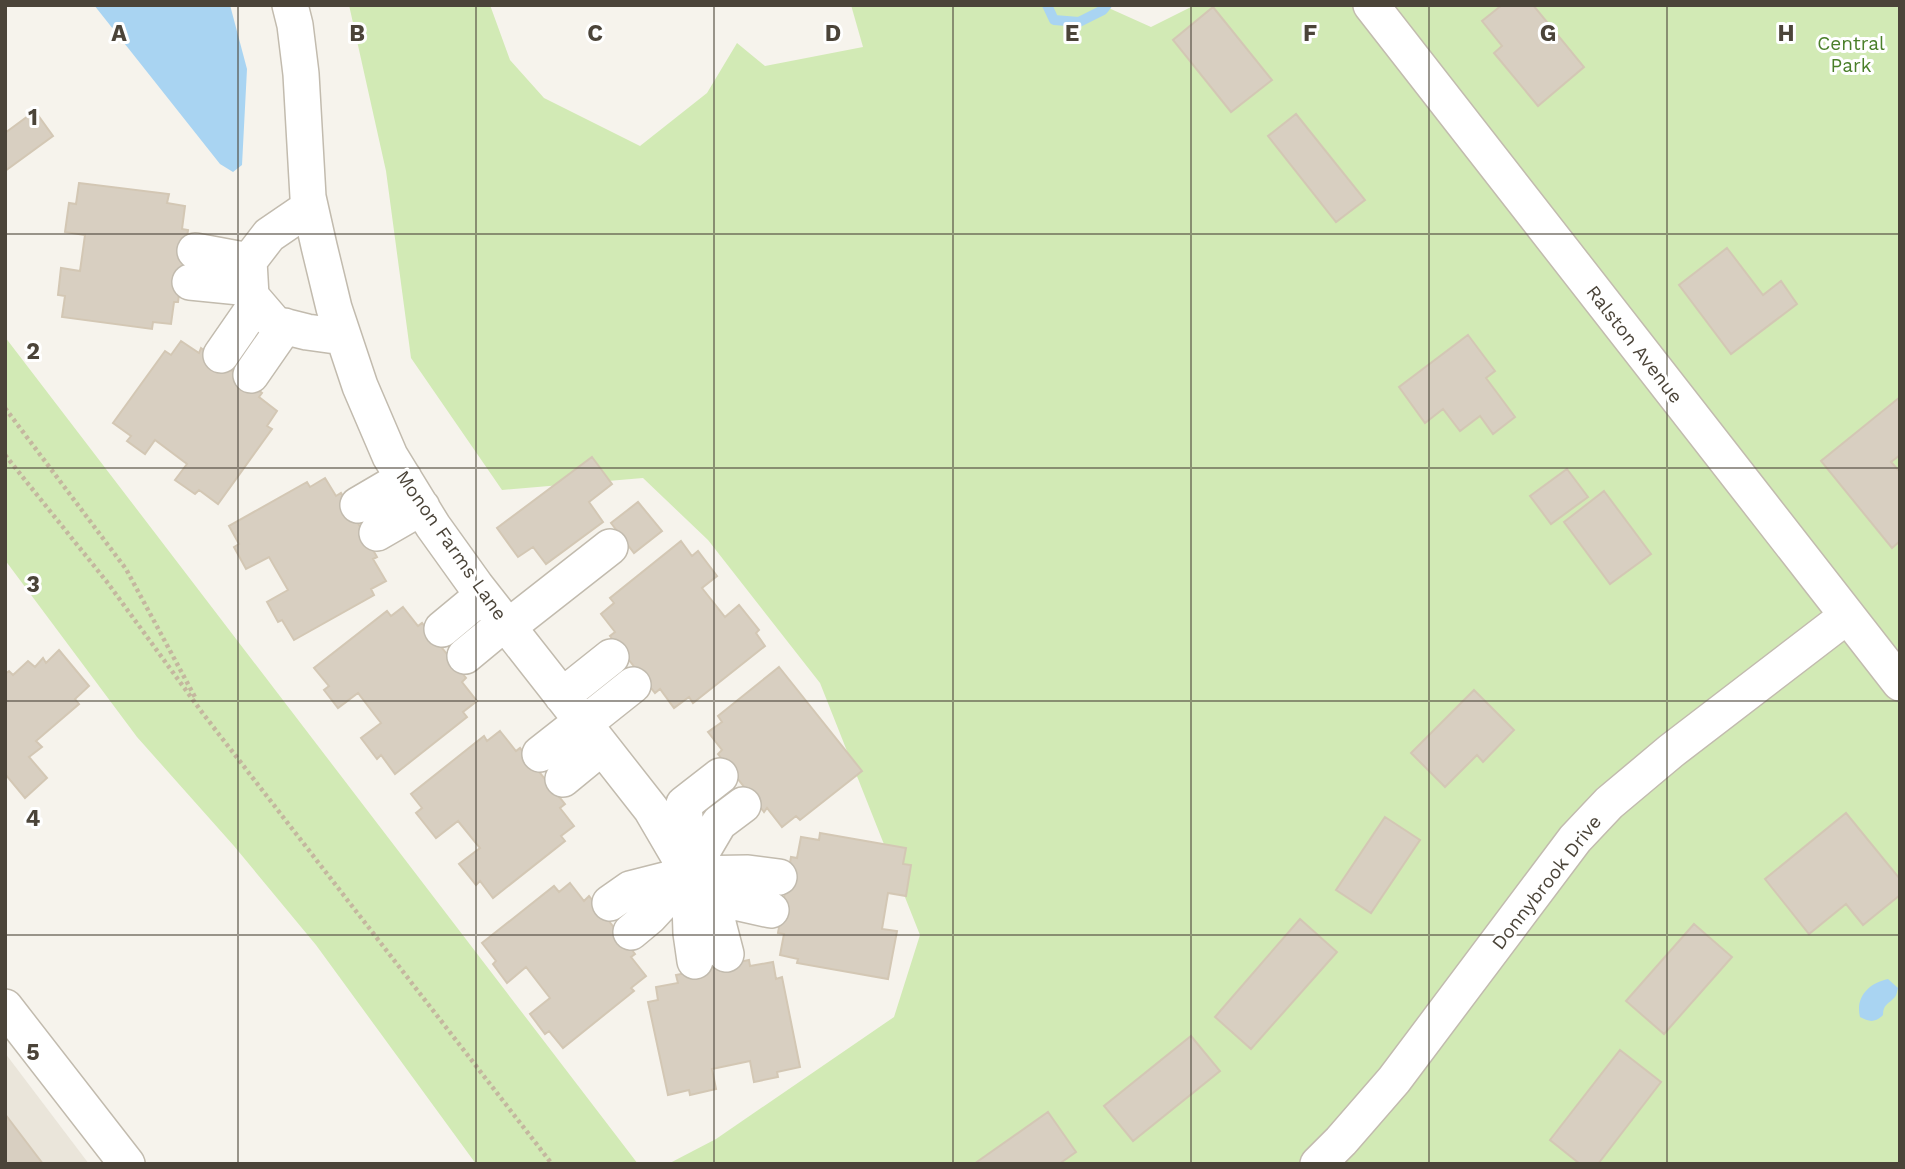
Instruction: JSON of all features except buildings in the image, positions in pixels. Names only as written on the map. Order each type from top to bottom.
[{"type":"street","name":"Monon Farms Lane","points":[[290,5],[301,74],[310,207],[343,337],[390,456],[433,526],[484,595],[651,809],[689,874]]},
{"type":"street","name":"Ralston Avenue","points":[[1371,5],[1900,683]]},
{"type":"street","points":[[221,355],[270,235],[310,207]]},
{"type":"street","points":[[193,267],[252,284],[275,324],[343,337]]},
{"type":"street","points":[[251,375],[285,326]]},
{"type":"street","points":[[404,478],[367,519],[422,507]]},
{"type":"street","points":[[465,656],[610,547]]},
{"type":"street","points":[[442,629],[484,595]]},
{"type":"street","name":"Donnybrook Drive","points":[[1318,1164],[1394,1080],[1575,839],[1609,803],[1671,751],[1847,617]]},
{"type":"street","points":[[552,767],[583,722],[611,657]]},
{"type":"street","points":[[583,722],[633,685]]},
{"type":"street","points":[[711,958],[691,933],[684,804],[720,776]]},
{"type":"street","points":[[631,932],[649,917],[689,874],[719,823],[743,805]]},
{"type":"street","points":[[610,903],[629,889],[689,874],[739,903],[775,894]]},
{"type":"street","points":[[5,1007],[127,1164]]},
{"type":"path","points":[[5,408],[126,569],[204,715]]},
{"type":"path","points":[[5,456],[107,582],[204,715],[552,1164]]},
{"type":"shaded area","points":[[5,1053],[89,1164],[5,1164]]},
{"type":"green space","name":"Central Park","points":[[349,5],[490,5],[510,60],[544,98],[640,146],[707,93],[737,43],[765,66],[863,47],[851,5],[1102,5],[1151,27],[1195,5],[1900,5],[1900,1164],[668,1164],[716,1139],[894,1017],[920,935],[820,683],[708,540],[643,478],[502,490],[411,358],[386,171]]},
{"type":"green space","points":[[5,337],[638,1164],[476,1164],[316,945],[234,846],[137,737],[5,560]]},
{"type":"water","points":[[94,5],[230,5],[247,69],[242,165],[233,172],[220,164]]},
{"type":"water","points":[[1888,979],[1898,988],[1895,997],[1885,1006],[1883,1015],[1872,1021],[1860,1017],[1860,1003],[1865,992]]},
{"type":"waterway","points":[[1047,5],[1054,20],[1079,22],[1103,10],[1107,5]]}]
